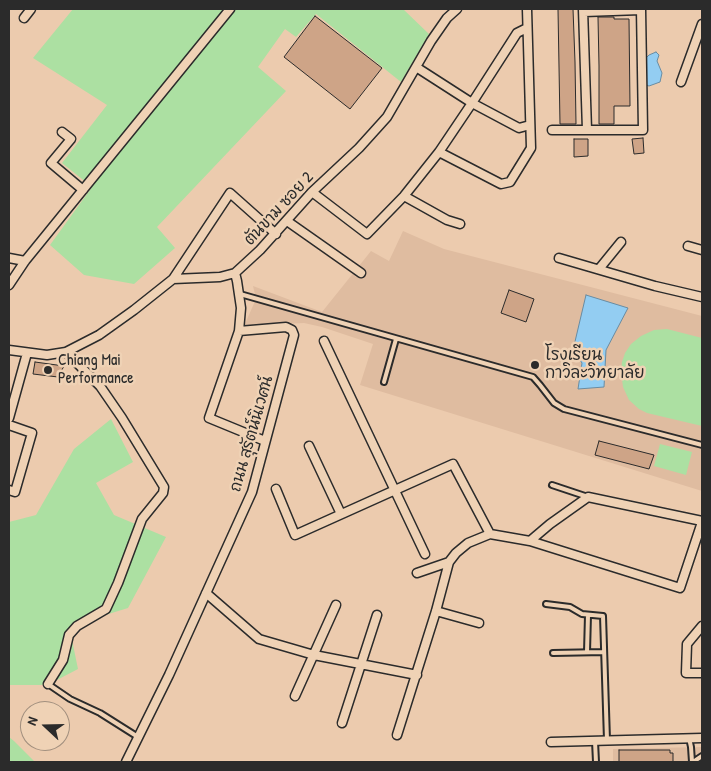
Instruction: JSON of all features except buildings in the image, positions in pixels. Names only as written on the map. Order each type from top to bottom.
[{"type":"street","points":[[24,18],[31,9]]},
{"type":"street","points":[[9,285],[25,261],[230,9]]},
{"type":"street","name":"ตันขาม ซอย 2","points":[[235,273],[276,234],[312,192],[359,148],[387,117],[431,41],[447,18],[457,9]]},
{"type":"street","points":[[438,152],[501,184],[510,182],[531,148],[526,9]]},
{"type":"street","points":[[552,130],[587,130],[643,130],[641,10],[584,10],[587,130]]},
{"type":"street","points":[[681,82],[702,24]]},
{"type":"street","points":[[312,192],[367,234],[404,196],[438,152],[518,33],[527,28]]},
{"type":"street","points":[[416,68],[472,103],[519,128],[530,125]]},
{"type":"street","points":[[62,132],[70,139],[52,163],[83,190]]},
{"type":"street","points":[[9,350],[47,354],[66,352],[99,335],[173,279],[230,193],[276,234]]},
{"type":"street","points":[[404,196],[446,220],[460,224]]},
{"type":"street","points":[[287,221],[361,273]]},
{"type":"street","points":[[600,269],[621,242]]},
{"type":"street","points":[[688,246],[702,250]]},
{"type":"street","points":[[9,258],[25,261]]},
{"type":"street","points":[[558,258],[655,286],[702,297]]},
{"type":"street","points":[[173,279],[220,277],[235,273],[241,308],[239,331],[209,418],[265,441]]},
{"type":"street","name":"ถนน สุรัตน์นิเวศน์","points":[[126,762],[169,674],[252,492],[294,335],[292,330],[286,327],[239,331]]},
{"type":"street","points":[[324,341],[425,554]]},
{"type":"street","points":[[48,684],[63,660],[70,635],[77,626],[106,609],[142,519],[163,493],[164,487],[100,386],[66,352]]},
{"type":"street","points":[[9,418],[27,353]]},
{"type":"street","points":[[9,425],[32,433],[15,492],[9,490]]},
{"type":"street","points":[[310,446],[341,514]]},
{"type":"street","points":[[276,489],[295,535],[453,464],[490,534]]},
{"type":"street","points":[[397,735],[417,675],[449,562],[456,552],[468,543],[490,534],[530,541],[680,588],[702,521],[588,496],[530,541]]},
{"type":"street","points":[[417,573],[449,562]]},
{"type":"street","points":[[206,593],[259,639],[314,655],[417,675]]},
{"type":"street","points":[[295,696],[336,605]]},
{"type":"street","points":[[436,611],[479,622]]},
{"type":"street","points":[[342,722],[377,615]]},
{"type":"street","points":[[702,626],[687,644],[686,673],[702,673]]},
{"type":"street","points":[[551,742],[702,738]]},
{"type":"lane","points":[[239,293],[533,378],[554,403],[564,410],[702,445]]},
{"type":"lane","points":[[384,382],[396,339]]},
{"type":"lane","points":[[552,485],[588,496]]},
{"type":"lane","points":[[546,604],[570,606],[582,614],[603,616],[607,740]]},
{"type":"lane","points":[[588,615],[588,652]]},
{"type":"lane","points":[[553,653],[604,652]]},
{"type":"lane","points":[[48,684],[70,699],[100,713],[138,737]]},
{"type":"lane","points":[[689,738],[693,762],[702,756]]},
{"type":"lane","points":[[595,741],[596,762]]},
{"type":"shaded area","name":"โรงเรียน กาวิละวิทยาลัย","points":[[403,231],[444,249],[702,316],[702,491],[360,385],[373,344],[304,323],[244,326],[256,299],[253,286],[322,312],[371,251],[389,261]]},
{"type":"shaded area","points":[[702,747],[702,762],[613,762],[613,749]]},
{"type":"green space","points":[[73,9],[403,9],[429,34],[401,82],[316,14],[296,37],[285,29],[258,67],[286,91],[157,227],[175,248],[134,284],[84,275],[50,245],[92,187],[62,163],[107,105],[33,58]]},
{"type":"green space","points":[[667,329],[702,338],[702,426],[647,413],[629,400],[623,387],[622,362],[631,344],[641,336],[654,330]]},
{"type":"green space","points":[[111,419],[133,462],[96,483],[114,515],[166,537],[128,608],[102,616],[71,635],[78,669],[55,681],[41,685],[9,685],[9,522],[36,515],[74,449]]},
{"type":"green space","points":[[660,444],[692,452],[686,475],[654,466]]},
{"type":"green space","points":[[9,737],[20,747],[20,751],[24,751],[35,762],[9,762]]},
{"type":"water","points":[[656,52],[659,55],[657,61],[662,73],[660,82],[649,86],[646,85],[646,58]]},
{"type":"water","points":[[586,295],[628,308],[606,350],[604,387],[578,389],[582,363],[573,350]]},
{"type":"place","name":"โรงเรียน กาวิละวิทยาลัย","points":[[535,365]]},
{"type":"place","name":"Chiang Mai Performance","points":[[48,370]]}]
